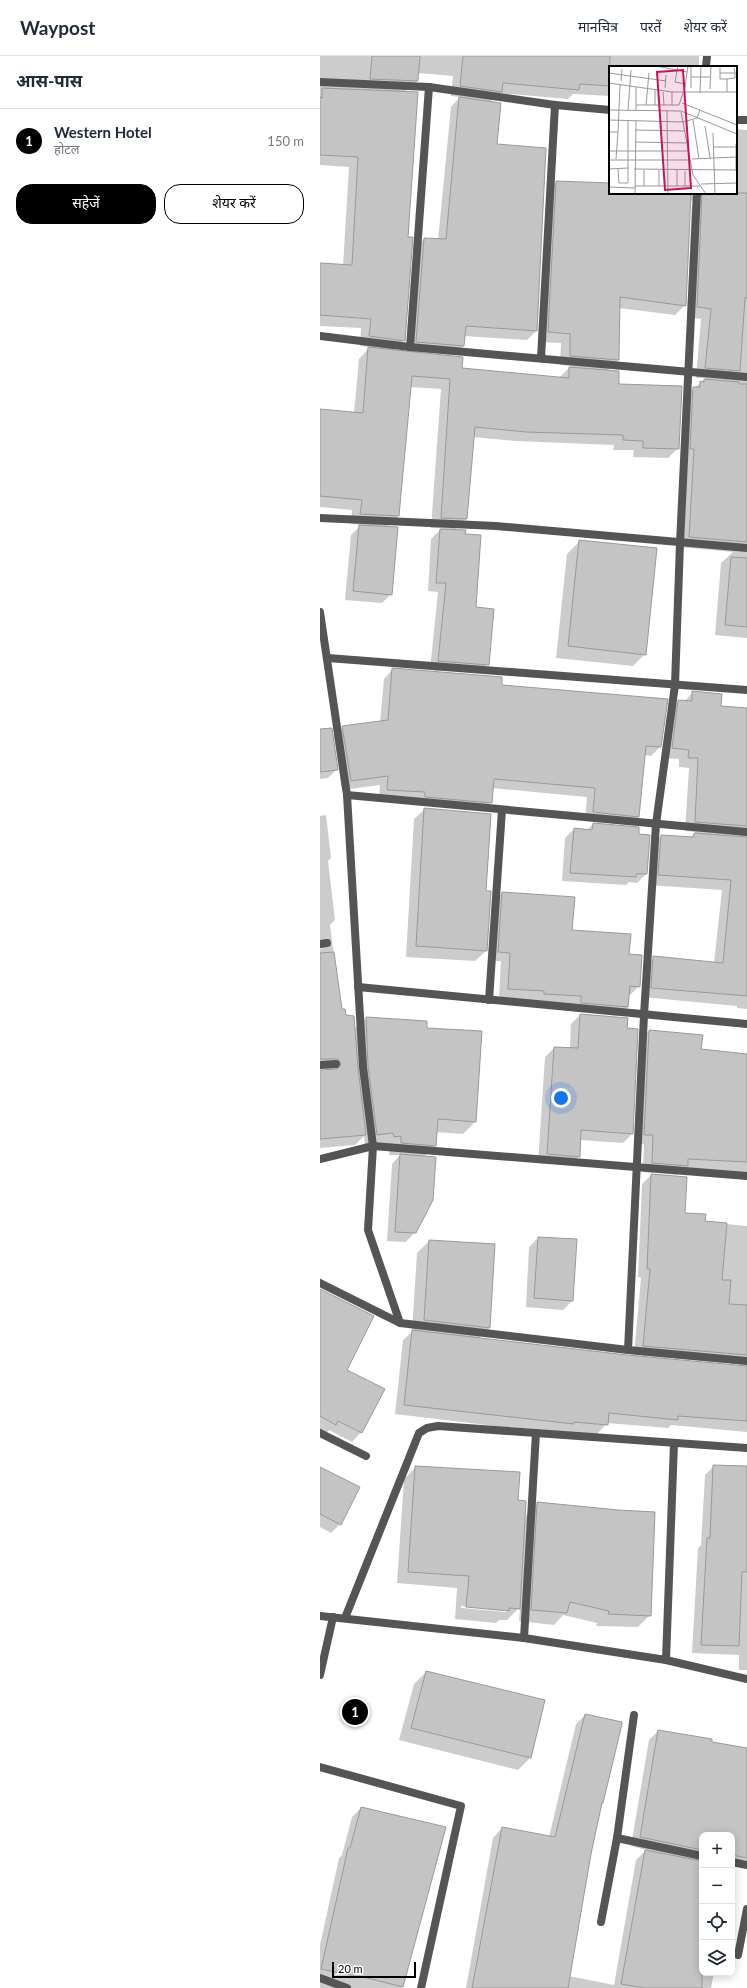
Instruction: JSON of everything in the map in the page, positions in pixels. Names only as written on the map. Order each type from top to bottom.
[{"type":"street","points":[[706,66],[707,56]]},
{"type":"street","points":[[320,82],[429,87],[555,105],[609,110]]},
{"type":"street","points":[[410,347],[429,87]]},
{"type":"street","points":[[541,358],[555,105]]},
{"type":"street","points":[[628,1350],[644,1015],[656,824],[675,684],[680,543],[697,194]]},
{"type":"street","points":[[320,336],[410,347],[747,377]]},
{"type":"street","points":[[320,518],[496,526],[747,548]]},
{"type":"street","points":[[320,612],[328,658],[347,795],[363,1067],[373,1146],[368,1230],[400,1322]]},
{"type":"street","points":[[328,658],[747,690]]},
{"type":"street","points":[[347,795],[747,832]]},
{"type":"street","points":[[489,1000],[502,810]]},
{"type":"street","points":[[358,987],[747,1024]]},
{"type":"street","points":[[320,1065],[336,1064]]},
{"type":"street","points":[[320,1159],[373,1146],[747,1176]]},
{"type":"street","points":[[320,1283],[400,1322],[628,1350],[747,1361]]},
{"type":"street","points":[[345,1618],[418,1433],[427,1428],[438,1426],[747,1448]]},
{"type":"street","points":[[320,1433],[366,1456]]},
{"type":"street","points":[[524,1638],[536,1433]]},
{"type":"street","points":[[666,1660],[674,1443]]},
{"type":"street","points":[[320,1616],[524,1638],[666,1660],[747,1679]]},
{"type":"street","points":[[320,1675],[332,1617]]},
{"type":"street","points":[[601,1922],[617,1838],[634,1715]]},
{"type":"street","points":[[320,1767],[461,1806],[421,1988]]},
{"type":"street","points":[[617,1838],[699,1855]]},
{"type":"street","points":[[735,1863],[747,1865]]},
{"type":"street","points":[[738,1955],[747,1908]]},
{"type":"street","points":[[320,1978],[347,1988]]},
{"type":"building","points":[[372,56],[420,56],[418,81],[370,79]]},
{"type":"building","points":[[463,56],[610,56],[609,86],[580,84],[579,90],[503,83],[502,92],[460,86]]},
{"type":"building","points":[[322,88],[418,92],[408,237],[413,237],[405,341],[369,336],[371,319],[320,315],[320,263],[352,265],[358,157],[320,155],[320,97],[322,98]]},
{"type":"building","points":[[459,97],[501,103],[497,144],[546,148],[537,331],[466,326],[464,346],[416,342],[424,238],[446,239]]},
{"type":"building","points":[[556,181],[609,183],[609,194],[691,194],[686,306],[620,297],[619,360],[570,356],[570,334],[548,332]]},
{"type":"building","points":[[747,193],[747,298],[745,298],[740,371],[705,368],[711,309],[697,307],[702,194]]},
{"type":"building","points":[[368,347],[463,357],[462,368],[569,378],[569,367],[619,371],[619,384],[682,386],[679,449],[643,448],[643,441],[623,440],[623,435],[526,432],[475,427],[467,519],[441,518],[450,379],[412,376],[399,516],[360,514],[362,500],[320,496],[320,409],[363,413]]},
{"type":"building","points":[[704,379],[747,384],[747,542],[689,537],[694,449],[690,449],[693,387],[700,387],[700,381],[704,382]]},
{"type":"building","points":[[359,525],[398,527],[392,595],[353,591]]},
{"type":"building","points":[[440,529],[466,530],[465,534],[481,535],[476,607],[494,609],[489,665],[438,661],[446,583],[436,583]]},
{"type":"building","points":[[579,540],[657,548],[646,655],[568,646]]},
{"type":"building","points":[[731,557],[747,558],[747,627],[725,625]]},
{"type":"building","points":[[392,668],[502,677],[502,685],[668,699],[661,747],[646,746],[639,817],[593,812],[595,788],[494,779],[492,803],[425,797],[425,792],[387,790],[388,776],[351,781],[342,726],[388,720]]},
{"type":"building","points":[[692,691],[722,694],[721,706],[747,708],[747,826],[695,822],[698,758],[688,758],[689,750],[672,748],[678,700],[692,701]]},
{"type":"building","points":[[332,728],[338,770],[320,772],[320,729]]},
{"type":"building","points":[[424,808],[491,814],[486,891],[491,891],[487,951],[416,946]]},
{"type":"building","points":[[593,823],[639,827],[639,834],[650,835],[647,874],[636,874],[636,877],[570,873],[574,828],[592,830]]},
{"type":"building","points":[[694,833],[747,837],[747,996],[651,988],[653,956],[723,963],[731,880],[658,875],[661,835],[694,837]]},
{"type":"building","points":[[502,892],[575,897],[572,930],[631,934],[629,954],[642,955],[640,987],[630,986],[628,1007],[581,1003],[581,996],[544,994],[544,991],[508,989],[510,953],[498,952]]},
{"type":"building","points":[[334,952],[342,1009],[345,1009],[346,1015],[354,1016],[358,1068],[366,1135],[320,1139],[320,1070],[337,1069],[341,1064],[338,1059],[320,1059],[320,953]]},
{"type":"building","points":[[580,1014],[628,1018],[627,1028],[638,1029],[633,1134],[581,1130],[580,1157],[547,1154],[554,1047],[578,1048]]},
{"type":"building","points":[[366,1017],[427,1021],[427,1028],[482,1031],[476,1122],[438,1119],[436,1146],[401,1143],[401,1136],[394,1137],[393,1133],[377,1135],[368,1066]]},
{"type":"building","points":[[649,1030],[703,1035],[701,1049],[747,1054],[747,1162],[688,1159],[688,1166],[652,1163],[653,1135],[644,1135]]},
{"type":"building","points":[[400,1154],[436,1157],[433,1200],[416,1233],[395,1232]]},
{"type":"building","points":[[651,1174],[687,1177],[685,1213],[706,1214],[705,1221],[727,1223],[722,1280],[731,1280],[729,1304],[747,1305],[747,1355],[643,1346],[650,1269],[647,1269]]},
{"type":"building","points":[[538,1237],[577,1239],[573,1301],[534,1298]]},
{"type":"building","points":[[429,1240],[495,1244],[490,1328],[424,1320]]},
{"type":"building","points":[[320,1289],[374,1316],[347,1370],[385,1389],[362,1433],[338,1421],[336,1425],[320,1416]]},
{"type":"building","points":[[412,1330],[627,1355],[747,1366],[747,1421],[678,1416],[678,1420],[609,1413],[608,1425],[574,1422],[574,1424],[404,1405]]},
{"type":"building","points":[[713,1465],[747,1466],[747,1572],[742,1572],[739,1646],[701,1645],[707,1538],[710,1538]]},
{"type":"building","points":[[415,1466],[520,1472],[518,1500],[526,1501],[520,1609],[509,1608],[509,1611],[466,1607],[469,1576],[408,1572]]},
{"type":"building","points":[[320,1467],[360,1487],[341,1525],[320,1514]]},
{"type":"building","points":[[537,1502],[655,1512],[651,1616],[608,1614],[609,1611],[570,1602],[567,1613],[531,1610]]},
{"type":"building","points":[[426,1671],[545,1700],[531,1758],[411,1728]]},
{"type":"building","points":[[585,1714],[622,1722],[622,1724],[591,1854],[568,1988],[472,1988],[502,1827],[555,1837]]},
{"type":"building","points":[[658,1730],[712,1739],[712,1742],[747,1748],[747,1858],[735,1856],[735,1832],[699,1832],[699,1849],[640,1837]]},
{"type":"building","points":[[361,1807],[446,1827],[403,1987],[359,1976],[321,1969],[348,1848],[350,1848]]},
{"type":"building","points":[[645,1850],[699,1860],[699,1976],[702,1976],[702,1988],[644,1988],[621,1984]]},
{"type":"place","name":"Western Hotel","points":[[355,1712]]}]
